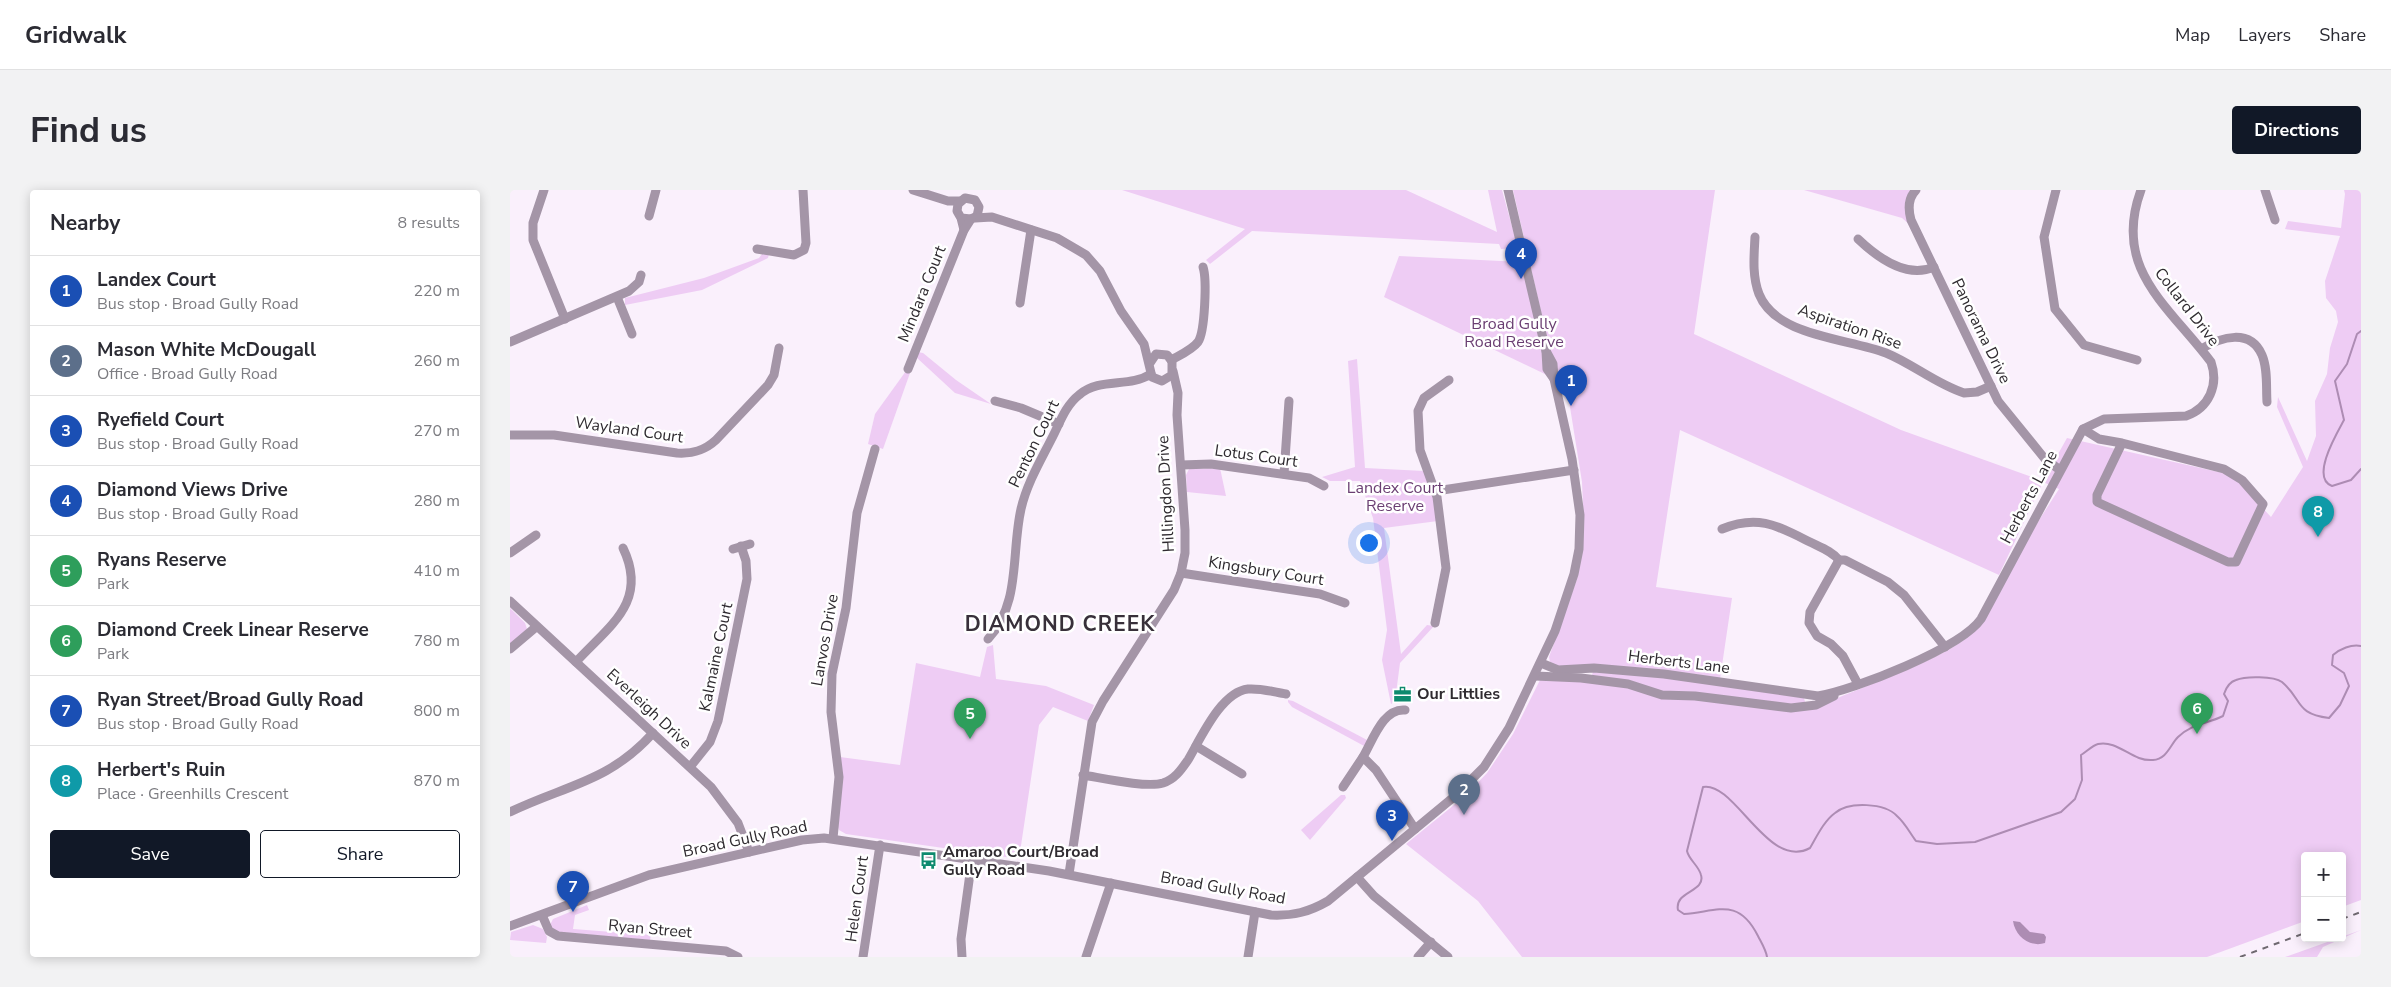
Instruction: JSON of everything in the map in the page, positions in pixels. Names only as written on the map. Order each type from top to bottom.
[{"type":"street","points":[[544,190],[533,223],[533,240],[565,318]]},
{"type":"street","points":[[649,216],[656,190]]},
{"type":"street","points":[[757,249],[794,255],[804,254],[806,244],[803,190]]},
{"type":"street","points":[[913,190],[948,202],[966,216],[992,218],[1068,242],[1094,263],[1121,311],[1144,344],[1150,363],[1151,374],[1155,379],[1162,381],[1170,378],[1173,372],[1172,360],[1167,355],[1144,344]]},
{"type":"street","points":[[976,190],[978,205]]},
{"type":"street","name":"Broad Gully Road","points":[[510,926],[649,876],[748,852],[807,840],[834,838],[1069,874],[1255,912],[1285,915],[1308,911],[1328,901],[1464,788],[1484,767],[1509,728],[1535,676],[1569,594],[1577,561],[1580,515],[1574,470],[1554,379],[1553,364],[1546,351],[1508,190]]},
{"type":"street","name":"Panorama Drive","points":[[1916,190],[1910,200],[1909,214],[1991,386],[2004,410],[2045,459],[2060,470]]},
{"type":"street","points":[[2056,190],[2044,236],[2055,309],[2084,345],[2137,360]]},
{"type":"street","name":"Collard Drive","points":[[2084,429],[2104,418],[2178,418],[2192,414],[2206,402],[2214,387],[2214,369],[2202,349],[2151,288],[2138,266],[2134,253],[2132,227],[2141,190]]},
{"type":"street","points":[[2265,190],[2275,220]]},
{"type":"street","points":[[948,202],[965,196],[972,198],[992,218]]},
{"type":"street","points":[[965,196],[966,216]]},
{"type":"street","points":[[966,216],[978,205]]},
{"type":"street","name":"Mindara Court","points":[[908,369],[964,230],[966,216]]},
{"type":"street","points":[[1020,303],[1031,230]]},
{"type":"street","name":"Aspiration Rise","points":[[1755,237],[1753,262],[1758,292],[1769,310],[1777,316],[1814,334],[1886,353],[1964,393],[1977,392],[1991,386]]},
{"type":"street","points":[[1858,239],[1884,259],[1912,271],[1926,271],[1934,267]]},
{"type":"street","points":[[1172,360],[1199,340],[1206,286],[1203,267]]},
{"type":"street","points":[[510,342],[634,289],[641,275]]},
{"type":"street","points":[[617,297],[632,334]]},
{"type":"street","points":[[2202,349],[2225,337],[2242,338],[2250,342],[2262,356],[2265,368],[2267,402]]},
{"type":"street","name":"Wayland Court","points":[[510,435],[554,435],[683,453],[701,450],[716,440],[768,385],[775,369],[779,348]]},
{"type":"street","points":[[1150,363],[1153,357],[1160,353]]},
{"type":"street","name":"Hillingdon Drive","points":[[1069,874],[1089,735],[1097,710],[1174,590],[1181,573],[1186,543],[1177,415],[1178,393],[1173,372]]},
{"type":"street","name":"Penton Court","points":[[988,639],[999,624],[1010,595],[1014,577],[1018,525],[1024,498],[1070,405],[1084,391],[1105,383],[1141,379],[1151,374]]},
{"type":"street","points":[[1435,623],[1446,568],[1436,491],[1421,455],[1418,411],[1424,398],[1449,380]]},
{"type":"street","name":"Hillingdon Drive","points":[[1162,381],[1172,392],[1177,415]]},
{"type":"street","points":[[995,401],[1021,408],[1059,424]]},
{"type":"street","points":[[1284,474],[1289,401]]},
{"type":"street","points":[[2084,429],[2099,439],[2122,443],[2229,471],[2242,480],[2263,504],[2236,562],[2228,562],[2097,502],[2097,495],[2122,443]]},
{"type":"street","name":"Herberts Lane","points":[[1541,663],[1558,670],[1594,668],[1685,676],[1818,696],[1843,690],[1933,654],[1971,629],[1981,619],[2060,470],[2084,429]]},
{"type":"street","name":"Lanvos Drive","points":[[834,838],[839,777],[831,712],[832,674],[846,608],[856,513],[875,449]]},
{"type":"street","name":"Lotus Court","points":[[1181,465],[1211,464],[1284,474],[1315,480],[1324,486]]},
{"type":"street","points":[[1436,491],[1574,470]]},
{"type":"street","points":[[1722,529],[1752,522],[1772,524],[1830,552],[1839,560],[1845,560],[1896,588],[1911,602],[1944,647]]},
{"type":"street","points":[[510,552],[536,535]]},
{"type":"street","name":"Kalmaine Court","points":[[690,767],[710,742],[718,721],[748,579],[742,546]]},
{"type":"street","points":[[576,662],[619,615],[629,600],[633,584],[632,573],[623,548]]},
{"type":"street","points":[[1839,560],[1810,612],[1809,623],[1817,636],[1831,644],[1843,656],[1858,684]]},
{"type":"street","name":"Kingsbury Court","points":[[1181,573],[1320,594],[1345,604]]},
{"type":"street","name":"Everleigh Drive","points":[[510,601],[690,767],[728,808],[741,829],[748,852]]},
{"type":"street","points":[[510,649],[536,627]]},
{"type":"street","points":[[1592,679],[1590,672],[1594,668]]},
{"type":"street","name":"Herberts Lane","points":[[1535,676],[1592,679],[1628,684],[1662,695],[1695,696],[1791,708],[1824,702],[1843,690]]},
{"type":"street","points":[[1083,775],[1151,784],[1161,783],[1178,773],[1222,706],[1236,693],[1254,689],[1286,694]]},
{"type":"street","points":[[1803,707],[1807,700],[1804,694]]},
{"type":"street","points":[[1343,787],[1388,716],[1395,710],[1405,710]]},
{"type":"street","points":[[510,812],[609,770],[630,756],[653,733]]},
{"type":"street","points":[[1196,746],[1241,774]]},
{"type":"street","points":[[1363,757],[1376,770],[1414,829]]},
{"type":"street","name":"Helen Court","points":[[863,957],[880,845]]},
{"type":"street","points":[[962,957],[961,939],[972,859]]},
{"type":"street","points":[[1357,877],[1374,896],[1448,957]]},
{"type":"street","points":[[1086,957],[1111,883]]},
{"type":"street","points":[[1248,957],[1255,912]]},
{"type":"street","name":"Ryan Street","points":[[542,915],[549,931],[558,936],[720,950],[737,956]]},
{"type":"street","points":[[1418,957],[1431,942]]},
{"type":"green space","points":[[1122,190],[1406,190],[1497,232],[1488,190],[1502,190],[1518,248],[1501,249],[1499,244],[1252,231],[1210,264],[1206,260],[1245,229]]},
{"type":"green space","points":[[1513,190],[1715,190],[1694,334],[1901,430],[2043,481],[2067,438],[2232,475],[2271,517],[2303,467],[2277,407],[2278,397],[2307,461],[2316,436],[2315,401],[2327,374],[2330,348],[2338,322],[2336,311],[2326,298],[2325,281],[2340,236],[2285,229],[2288,221],[2341,228],[2344,190],[2361,190],[2361,900],[2346,906],[2346,852],[2301,852],[2301,922],[2207,957],[1522,957],[1478,901],[1406,844],[1465,796],[1487,773],[1513,734],[1540,680],[1592,675],[1593,672],[1645,674],[1804,698],[1805,702],[1821,706],[1931,659],[1970,635],[1983,622],[2034,528],[2059,489],[2043,482],[1999,575],[1680,430],[1656,587],[1732,598],[1720,679],[1556,667],[1550,662],[1549,657],[1577,579],[1584,529],[1582,482],[1570,407],[1565,389],[1557,376]]},
{"type":"green space","points":[[1804,190],[1910,190],[1905,209],[1910,225],[1902,218]]},
{"type":"green space","points":[[762,254],[769,254],[768,258],[702,290],[625,305],[625,298],[704,278],[759,258]]},
{"type":"green space","name":"Broad Gully Road Reserve","points":[[1399,256],[1521,262],[1549,376],[1384,297]]},
{"type":"green space","points":[[917,352],[923,353],[956,380],[991,404],[955,393],[916,357]]},
{"type":"green space","name":"Landex Court Reserve","points":[[1357,359],[1365,468],[1424,471],[1435,499],[1438,521],[1384,528],[1401,654],[1427,625],[1434,626],[1400,663],[1395,701],[1391,704],[1382,660],[1387,630],[1373,518],[1360,481],[1330,481],[1322,477],[1355,467],[1348,361]]},
{"type":"green space","points":[[906,371],[910,373],[883,449],[868,444],[875,414]]},
{"type":"green space","points":[[1220,468],[1226,496],[1187,492],[1186,475],[1189,469]]},
{"type":"green space","points":[[510,608],[525,623],[527,629],[510,646]]},
{"type":"green space","points":[[993,645],[996,679],[1046,686],[1094,705],[1088,721],[1053,707],[1039,725],[1019,859],[846,834],[839,830],[837,824],[840,757],[900,765],[916,663],[980,677],[987,647]]},
{"type":"green space","points":[[1288,700],[1369,741],[1366,747],[1292,707]]},
{"type":"green space","points":[[1341,795],[1345,795],[1346,798],[1310,840],[1301,830]]},
{"type":"green space","points":[[587,905],[589,910],[575,915],[573,929],[651,935],[650,940],[557,932],[552,929],[550,925],[553,919]]},
{"type":"green space","points":[[533,925],[543,929],[547,937],[546,943],[510,940],[511,932]]},
{"type":"green space","points":[[2327,942],[2334,942],[2323,947],[2317,957],[2285,957]]},
{"type":"shaded area","points":[[2013,921],[2020,922],[2030,932],[2044,934],[2046,937],[2045,943],[2034,944],[2024,940],[2014,926]]},
{"type":"waterway","points":[[2361,331],[2357,334],[2347,364],[2335,381],[2344,420],[2331,444],[2324,465],[2324,474],[2326,481],[2332,486],[2351,480],[2361,469]]},
{"type":"waterway","name":"DIAMOND CREEK","points":[[1767,957],[1758,936],[1750,923],[1742,915],[1726,909],[1684,914],[1678,910],[1678,904],[1681,899],[1695,889],[1701,881],[1700,872],[1687,851],[1703,787],[1715,789],[1727,797],[1766,837],[1780,847],[1795,852],[1810,848],[1824,824],[1835,813],[1841,809],[1858,805],[1876,806],[1891,812],[1897,816],[1916,841],[1937,844],[1975,842],[2061,812],[2075,799],[2082,780],[2081,755],[2098,744],[2112,745],[2145,760],[2162,757],[2183,733],[2223,716],[2228,701],[2224,694],[2227,687],[2236,680],[2259,677],[2278,680],[2289,689],[2305,710],[2318,716],[2329,718],[2340,705],[2349,686],[2344,673],[2332,665],[2333,655],[2346,648],[2361,646]]},
{"type":"railway","points":[[2346,918],[2361,912]]},
{"type":"railway","points":[[2240,957],[2301,934]]},
{"type":"place","name":"Diamond Views Drive","points":[[1521,279]]},
{"type":"place","name":"Landex Court","points":[[1571,406]]},
{"type":"place","name":"Herbert's Ruin","points":[[2318,537]]},
{"type":"place","name":"Our Littlies","points":[[1403,694]]},
{"type":"place","name":"Diamond Creek Linear Reserve","points":[[2197,734]]},
{"type":"place","name":"Ryans Reserve","points":[[970,739]]},
{"type":"place","name":"Mason White McDougall","points":[[1464,815]]},
{"type":"place","name":"Ryefield Court","points":[[1392,841]]},
{"type":"place","name":"Amaroo Court/Broad Gully Road","points":[[929,861]]},
{"type":"place","name":"Ryan Street/Broad Gully Road","points":[[573,912]]},
{"type":"district","name":"DIAMOND CREEK","points":[[1060,624]]}]
